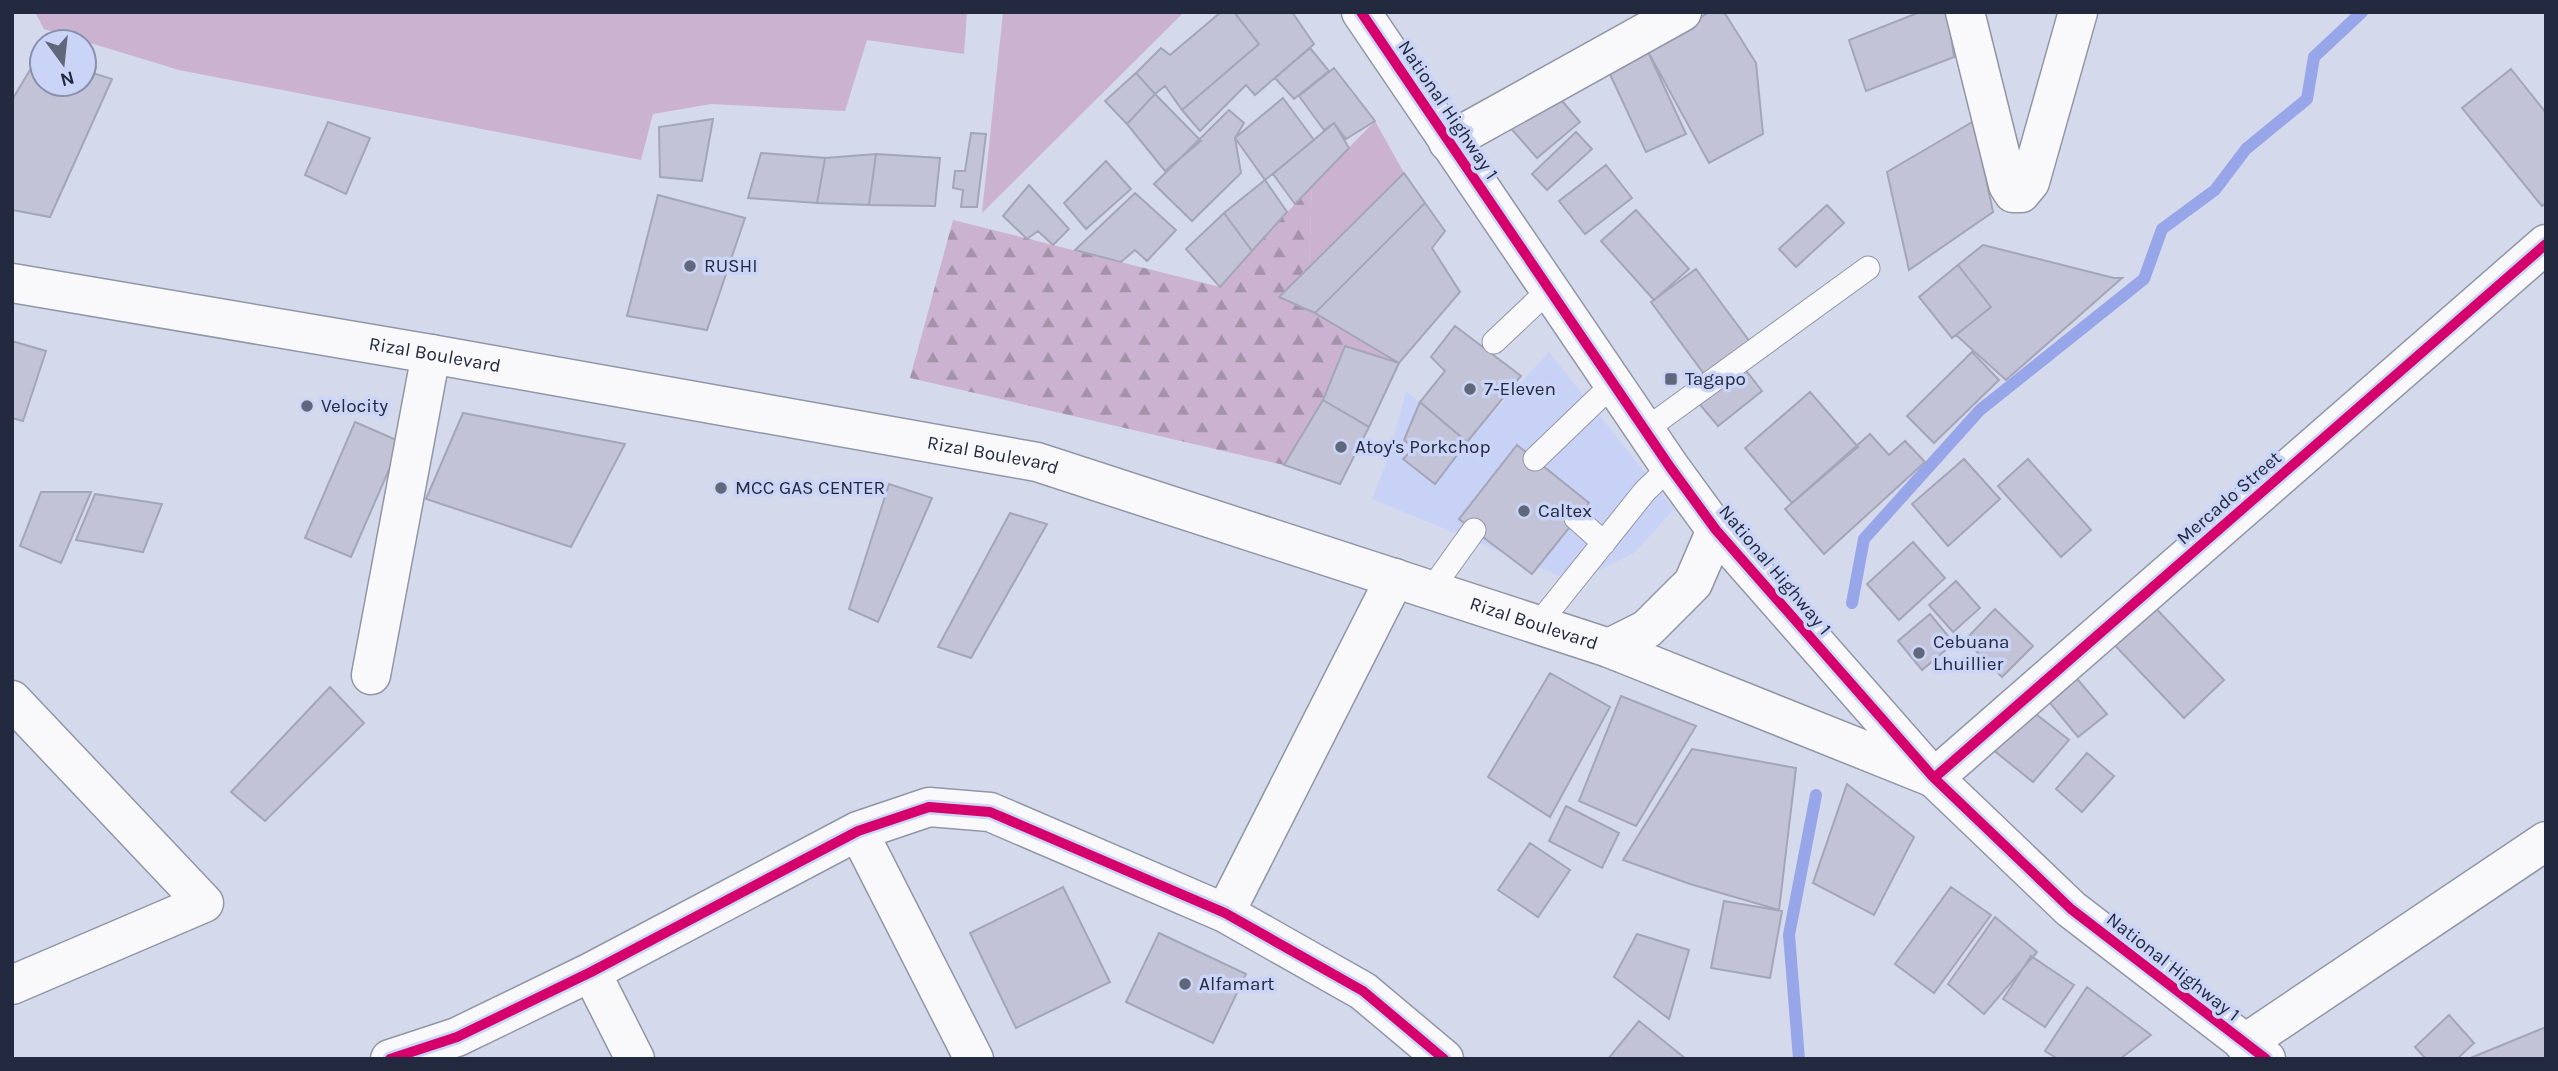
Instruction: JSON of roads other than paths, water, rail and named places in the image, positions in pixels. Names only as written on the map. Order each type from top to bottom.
[{"type":"main road","name":"National Highway 1","points":[[1361,12],[1613,384],[1716,530],[1934,778],[2071,909],[2255,1051]]},
{"type":"main road","points":[[1448,142],[1682,12]]},
{"type":"main road","points":[[1965,12],[2008,185],[2013,192],[2021,194],[2030,182],[2078,12]]},
{"type":"main road","name":"Mercado Street","points":[[1934,778],[2546,244]]},
{"type":"main road","name":"Rizal Boulevard","points":[[12,283],[431,354],[1037,462],[1395,578],[1536,627],[1609,648],[1934,778]]},
{"type":"main road","points":[[371,675],[431,354]]},
{"type":"main road","points":[[1609,648],[1647,629],[1693,583],[1716,530]]},
{"type":"main road","points":[[1225,913],[1395,578]]},
{"type":"main road","points":[[12,700],[204,903],[12,985]]},
{"type":"main road","points":[[390,1059],[457,1037],[592,972],[858,831],[929,807],[990,812],[1225,913],[1363,991],[1444,1059]]},
{"type":"main road","points":[[858,831],[974,1059]]},
{"type":"main road","points":[[2255,1051],[2546,841]]},
{"type":"main road","points":[[592,972],[635,1059]]},
{"type":"lane","points":[[1645,430],[1868,268]]},
{"type":"lane","points":[[1494,342],[1549,290]]},
{"type":"lane","points":[[1535,459],[1613,384]]},
{"type":"lane","points":[[1536,627],[1645,491],[1670,467]]},
{"type":"lane","points":[[1576,518],[1604,543]]},
{"type":"lane","points":[[1431,590],[1474,530]]},
{"type":"waterway","points":[[1852,603],[1864,539],[1980,410],[2144,279],[2162,229],[2215,190],[2246,149],[2307,99],[2314,57],[2362,12]]},
{"type":"waterway","points":[[1799,1059],[1789,935],[1816,795]]},
{"type":"place","name":"RUSHI","points":[[690,266]]},
{"type":"place","name":"Tagapo","points":[[1671,379]]},
{"type":"place","name":"7-Eleven","points":[[1470,389]]},
{"type":"place","name":"Velocity","points":[[307,406]]},
{"type":"place","name":"Atoy's Porkchop","points":[[1341,447]]},
{"type":"place","name":"MCC GAS CENTER","points":[[721,488]]},
{"type":"place","name":"Caltex","points":[[1524,511]]},
{"type":"place","name":"Cebuana Lhuillier","points":[[1919,653]]},
{"type":"place","name":"Alfamart","points":[[1185,984]]}]
